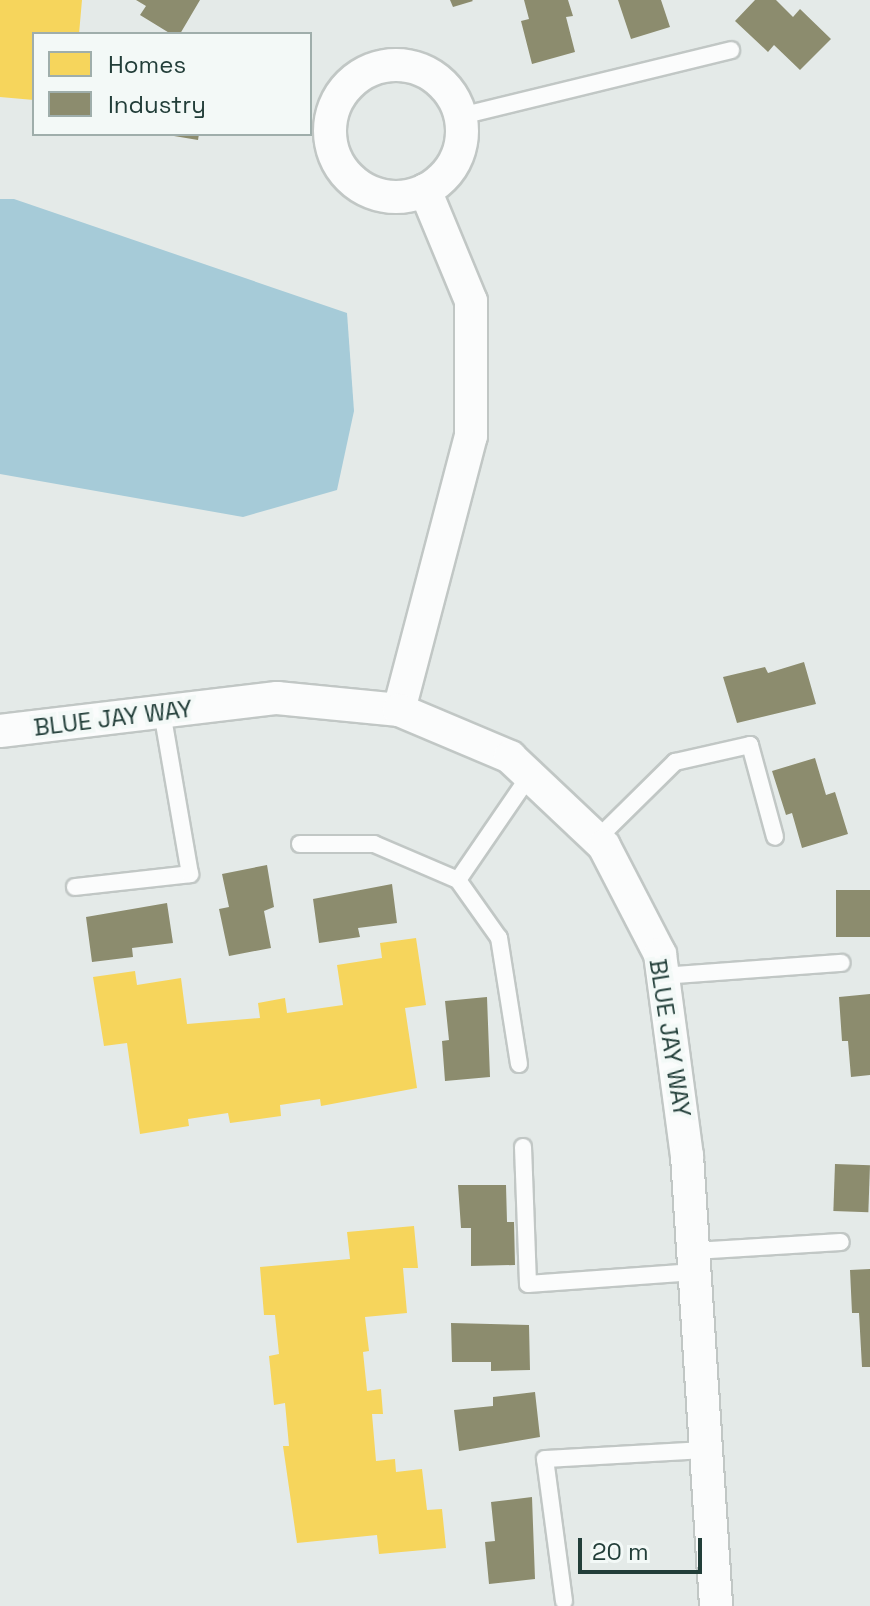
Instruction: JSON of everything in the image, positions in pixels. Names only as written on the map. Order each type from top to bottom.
[{"type":"street","points":[[398,64],[420,68],[439,80],[453,96],[461,116],[462,138],[456,160],[443,178],[425,190],[404,197],[382,196],[362,188],[345,174],[333,155],[329,134],[332,112],[341,92],[366,72],[398,64]]},
{"type":"street","points":[[399,710],[471,436],[471,301],[425,190]]},
{"type":"street","name":"BLUE JAY WAY","points":[[0,731],[277,698],[399,710],[510,757],[604,846],[660,954],[687,1156],[716,1606]]},
{"type":"lane","points":[[461,116],[731,50]]},
{"type":"lane","points":[[75,887],[190,874],[162,712]]},
{"type":"lane","points":[[597,839],[675,762],[750,745],[775,837]]},
{"type":"lane","points":[[458,880],[530,775]]},
{"type":"lane","points":[[300,844],[374,844],[458,880],[499,938],[519,1064]]},
{"type":"lane","points":[[663,976],[842,963]]},
{"type":"lane","points":[[523,1147],[528,1284],[841,1242]]},
{"type":"lane","points":[[564,1601],[545,1459],[706,1450]]},
{"type":"water","points":[[0,199],[14,199],[347,313],[354,411],[337,490],[243,517],[0,474]]},
{"type":"building: Homes","points":[[0,0],[82,0],[79,32],[32,32],[32,100],[0,97]]},
{"type":"building: Homes","points":[[416,938],[426,1005],[405,1008],[417,1088],[321,1106],[320,1099],[280,1105],[281,1116],[230,1123],[228,1113],[188,1119],[189,1126],[140,1134],[127,1043],[104,1046],[93,977],[135,971],[137,985],[181,978],[187,1024],[260,1018],[258,1003],[285,998],[287,1013],[343,1005],[337,965],[382,958],[380,943]]},
{"type":"building: Homes","points":[[414,1226],[418,1268],[403,1268],[407,1313],[365,1317],[369,1351],[363,1352],[367,1391],[381,1389],[383,1414],[372,1414],[376,1461],[395,1459],[396,1472],[422,1469],[427,1510],[442,1509],[446,1548],[379,1554],[377,1535],[297,1543],[283,1446],[289,1446],[285,1403],[274,1405],[269,1356],[279,1354],[275,1315],[264,1315],[260,1267],[350,1259],[347,1232]]},
{"type":"building: Industry","points":[[136,0],[200,0],[181,32],[168,32],[140,15],[146,6]]},
{"type":"building: Industry","points":[[450,0],[472,0],[473,1],[453,7]]},
{"type":"building: Industry","points":[[524,0],[568,0],[573,16],[566,17],[575,52],[532,64],[521,21],[529,19]]},
{"type":"building: Industry","points":[[618,0],[661,0],[670,27],[631,39]]},
{"type":"building: Industry","points":[[755,0],[776,0],[793,17],[800,9],[831,39],[800,70],[774,45],[768,52],[735,21]]},
{"type":"building: Industry","points":[[174,136],[199,136],[198,140]]},
{"type":"building: Industry","points":[[804,662],[816,704],[737,723],[723,677],[765,667],[768,673]]},
{"type":"building: Industry","points":[[815,758],[826,795],[835,792],[848,834],[802,848],[792,813],[786,815],[772,771]]},
{"type":"building: Industry","points":[[267,865],[274,907],[264,911],[271,948],[229,956],[219,909],[229,907],[222,874]]},
{"type":"building: Industry","points":[[392,884],[397,923],[358,928],[360,937],[319,943],[313,899]]},
{"type":"building: Industry","points":[[836,890],[870,890],[870,937],[836,937]]},
{"type":"building: Industry","points":[[167,903],[173,943],[132,948],[133,957],[92,962],[86,917]]},
{"type":"building: Industry","points":[[870,994],[870,1075],[851,1077],[848,1041],[842,1041],[839,997]]},
{"type":"building: Industry","points":[[487,997],[490,1077],[445,1081],[442,1041],[449,1040],[445,1001]]},
{"type":"building: Industry","points":[[835,1164],[870,1165],[868,1212],[833,1211]]},
{"type":"building: Industry","points":[[458,1185],[506,1185],[507,1222],[514,1222],[515,1265],[471,1266],[471,1228],[461,1228]]},
{"type":"building: Industry","points":[[870,1269],[870,1367],[862,1367],[859,1313],[852,1313],[850,1270]]},
{"type":"building: Industry","points":[[451,1323],[529,1325],[530,1370],[491,1371],[491,1362],[452,1362]]},
{"type":"building: Industry","points":[[535,1392],[540,1437],[459,1451],[454,1410],[493,1406],[493,1397]]},
{"type":"building: Industry","points":[[532,1497],[535,1579],[489,1584],[485,1542],[495,1541],[491,1502]]}]
